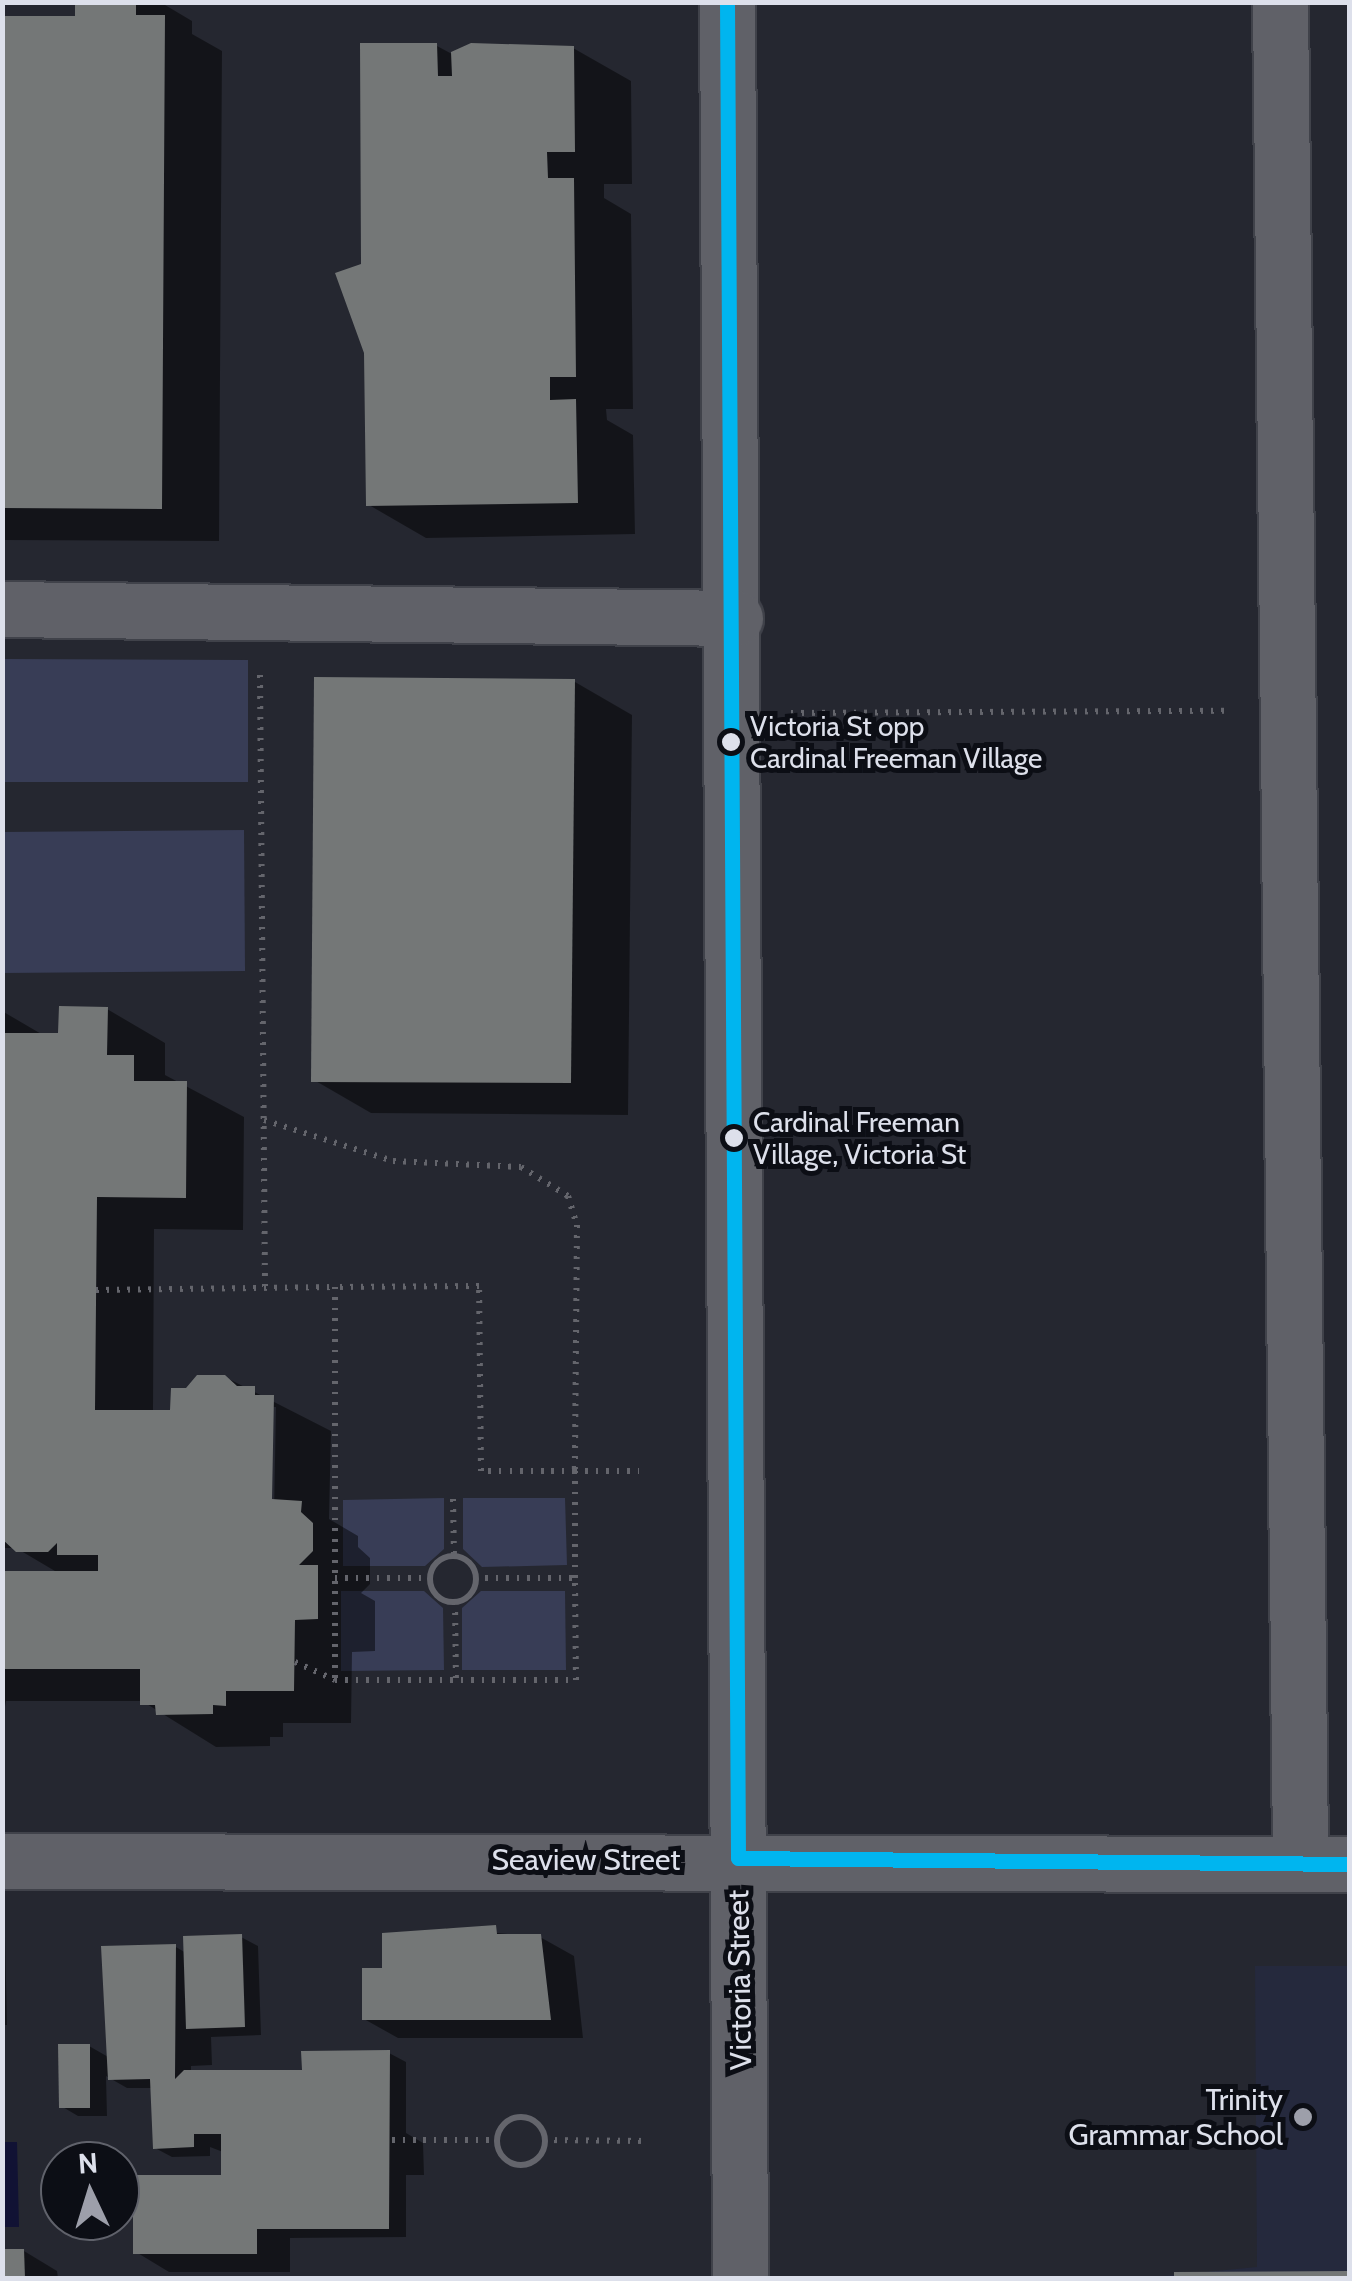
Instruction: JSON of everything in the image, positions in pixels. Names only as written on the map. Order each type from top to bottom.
[{"type":"street","name":"Victoria Street","points":[[727,2],[736,714],[740,2278]]},
{"type":"street","points":[[1280,2],[1288,710],[1325,1864]]},
{"type":"street","points":[[2,609],[735,618]]},
{"type":"street","name":"Seaview Street","points":[[2,1862],[738,1858],[1325,1864]]},
{"type":"path","points":[[260,664],[266,1289]]},
{"type":"path","points":[[736,714],[1288,710]]},
{"type":"path","points":[[264,1120],[392,1161],[520,1167],[568,1196],[578,1225],[576,1680],[335,1680],[295,1662]]},
{"type":"path","points":[[96,1290],[479,1286],[481,1471],[639,1472]]},
{"type":"path","points":[[335,1288],[335,1680]]},
{"type":"path","points":[[453,1499],[454,1558]]},
{"type":"path","points":[[454,1558],[467,1561],[475,1578],[469,1595],[455,1602],[436,1594],[431,1578],[438,1562],[454,1558]]},
{"type":"path","points":[[335,1578],[431,1578]]},
{"type":"path","points":[[475,1578],[575,1578]]},
{"type":"path","points":[[455,1602],[456,1680]]},
{"type":"path","points":[[523,2116],[542,2128],[544,2140],[539,2158],[518,2166],[503,2158],[496,2140],[507,2121],[523,2116]]},
{"type":"path","points":[[392,2140],[496,2140]]},
{"type":"path","points":[[544,2140],[649,2141]]},
{"type":"shaded area","points":[[3,659],[248,660],[248,782],[3,782]]},
{"type":"shaded area","points":[[244,830],[245,971],[3,973],[3,832]]},
{"type":"shaded area","points":[[444,1498],[444,1549],[425,1566],[343,1566],[343,1500]]},
{"type":"shaded area","points":[[463,1498],[565,1498],[567,1565],[482,1567],[463,1549]]},
{"type":"shaded area","points":[[341,1591],[424,1591],[443,1608],[444,1670],[341,1671]]},
{"type":"shaded area","points":[[481,1591],[565,1591],[566,1670],[462,1670],[462,1608]]},
{"type":"shaded area","name":"Trinity Grammar School","points":[[1255,1966],[1349,1966],[1349,2278],[1143,2278],[1257,2267]]},
{"type":"shaded area","points":[[3,2142],[17,2142],[19,2227],[4,2227],[3,2235]]},
{"type":"building","points":[[75,2],[136,2],[136,15],[165,15],[162,509],[2,508],[2,16],[75,16]]},
{"type":"building","points":[[360,43],[437,43],[438,76],[452,76],[451,52],[471,43],[574,46],[575,152],[547,152],[548,178],[574,178],[576,377],[550,377],[550,400],[576,399],[578,503],[366,506],[364,353],[335,273],[361,264]]},
{"type":"building","points":[[314,677],[575,679],[571,1083],[311,1082]]},
{"type":"building","points":[[59,1006],[108,1007],[107,1055],[134,1055],[134,1081],[187,1081],[186,1198],[97,1197],[95,1410],[170,1410],[171,1388],[186,1388],[197,1375],[225,1375],[237,1386],[255,1386],[255,1395],[274,1395],[272,1499],[302,1501],[301,1512],[313,1523],[313,1551],[299,1565],[318,1565],[318,1619],[295,1620],[294,1691],[226,1691],[226,1706],[213,1705],[213,1714],[156,1715],[155,1705],[140,1705],[140,1669],[2,1669],[2,1571],[98,1571],[98,1555],[57,1555],[57,1543],[48,1552],[16,1552],[2,1539],[2,1033],[58,1033]]},
{"type":"building","points":[[496,1925],[497,1934],[541,1934],[551,2020],[362,2020],[362,1968],[382,1968],[382,1933]]},
{"type":"building","points":[[242,1934],[245,2027],[186,2029],[183,1936]]},
{"type":"building","points":[[176,1944],[175,2079],[184,2070],[302,2070],[301,2051],[390,2050],[389,2229],[257,2229],[257,2254],[133,2254],[133,2241],[140,2241],[140,2175],[221,2175],[221,2134],[194,2134],[194,2147],[153,2149],[150,2079],[108,2080],[101,1946]]},
{"type":"building","points":[[58,2044],[90,2044],[90,2108],[59,2108]]},
{"type":"building","points":[[2,2249],[24,2249],[25,2278],[2,2278]]},
{"type":"building","points":[[1350,2271],[1350,2278],[1174,2278],[1174,2272]]},
{"type":"transit line","points":[[727,2],[738,1858]]},
{"type":"transit line","points":[[738,1858],[1350,1864]]},
{"type":"place","name":"Victoria St opp Cardinal Freeman Village","points":[[731,742]]},
{"type":"place","name":"Cardinal Freeman Village, Victoria St","points":[[734,1138]]},
{"type":"place","name":"Trinity Grammar School","points":[[1303,2117]]}]
